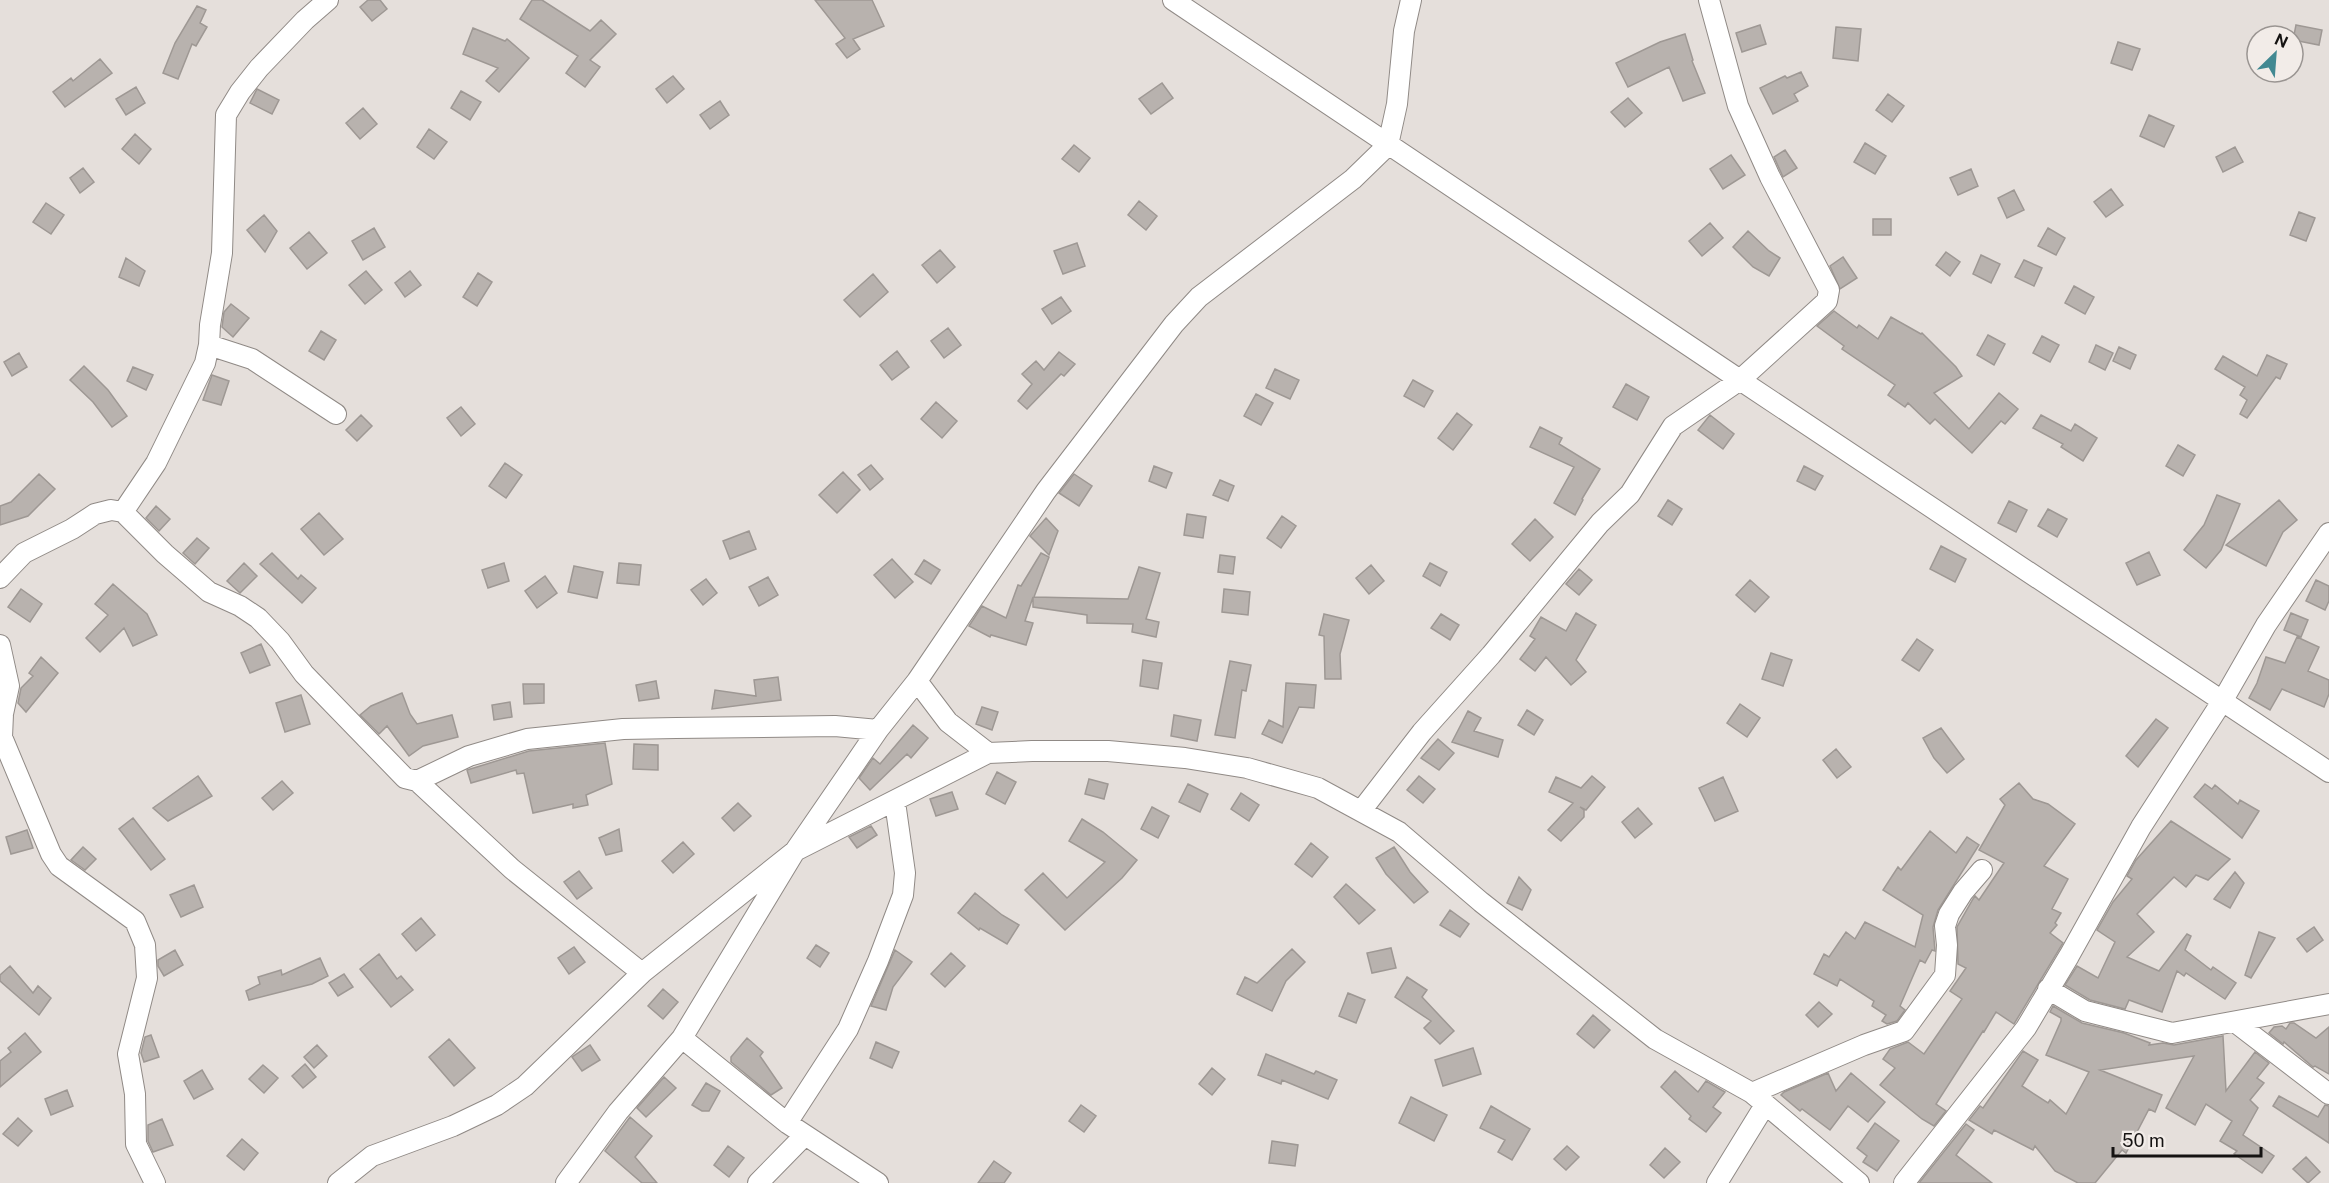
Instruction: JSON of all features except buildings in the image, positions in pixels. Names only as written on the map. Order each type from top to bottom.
[{"type":"street","points":[[123,512],[156,463],[196,384],[209,345],[210,325],[222,253],[226,116],[240,92],[260,69],[305,20],[328,0]]},
{"type":"street","points":[[1173,0],[2329,772]]},
{"type":"street","points":[[566,1183],[618,1112],[682,1038],[795,851],[878,730],[917,681],[1046,490],[1174,324],[1199,297],[1353,179],[1388,145],[1397,104],[1404,31],[1411,0]]},
{"type":"street","points":[[1361,811],[1422,732],[1491,655],[1600,523],[1630,494],[1673,426],[1740,380],[1827,301],[1829,290],[1770,177],[1738,106],[1709,0]]},
{"type":"street","points":[[209,345],[252,359],[336,414]]},
{"type":"street","points":[[0,578],[24,553],[72,530],[95,514],[111,510],[123,512],[165,554],[209,591],[240,606],[258,618],[280,641],[304,674],[405,778],[417,781],[512,869],[642,973]]},
{"type":"street","points":[[1904,1183],[2020,1035],[2069,956],[2141,827],[2223,700],[2266,625],[2329,533]]},
{"type":"street","points":[[0,645],[9,686],[3,714],[2,737],[51,854],[59,866],[135,921],[145,945],[147,978],[128,1054],[135,1094],[136,1144],[155,1183]]},
{"type":"street","points":[[917,681],[948,722],[988,753]]},
{"type":"street","points":[[417,781],[469,756],[527,739],[633,729],[835,726],[878,730]]},
{"type":"street","points":[[338,1183],[372,1156],[453,1126],[497,1105],[525,1086],[642,973],[795,851],[988,753],[1108,751],[1185,758],[1247,768],[1318,788],[1399,832],[1490,909],[1655,1040],[1759,1099],[1859,1183]]},
{"type":"street","points":[[787,1123],[848,1029],[878,961],[903,895],[905,873],[895,802]]},
{"type":"street","points":[[1717,1183],[1759,1099],[1904,1031],[1945,975],[1947,945],[1945,926],[1948,915],[1963,892],[1982,870]]},
{"type":"street","points":[[2048,989],[2079,1009],[2172,1033],[2329,1004]]},
{"type":"street","points":[[2235,1023],[2329,1094]]},
{"type":"street","points":[[682,1038],[787,1123],[878,1183]]},
{"type":"street","points":[[758,1183],[805,1135]]}]
